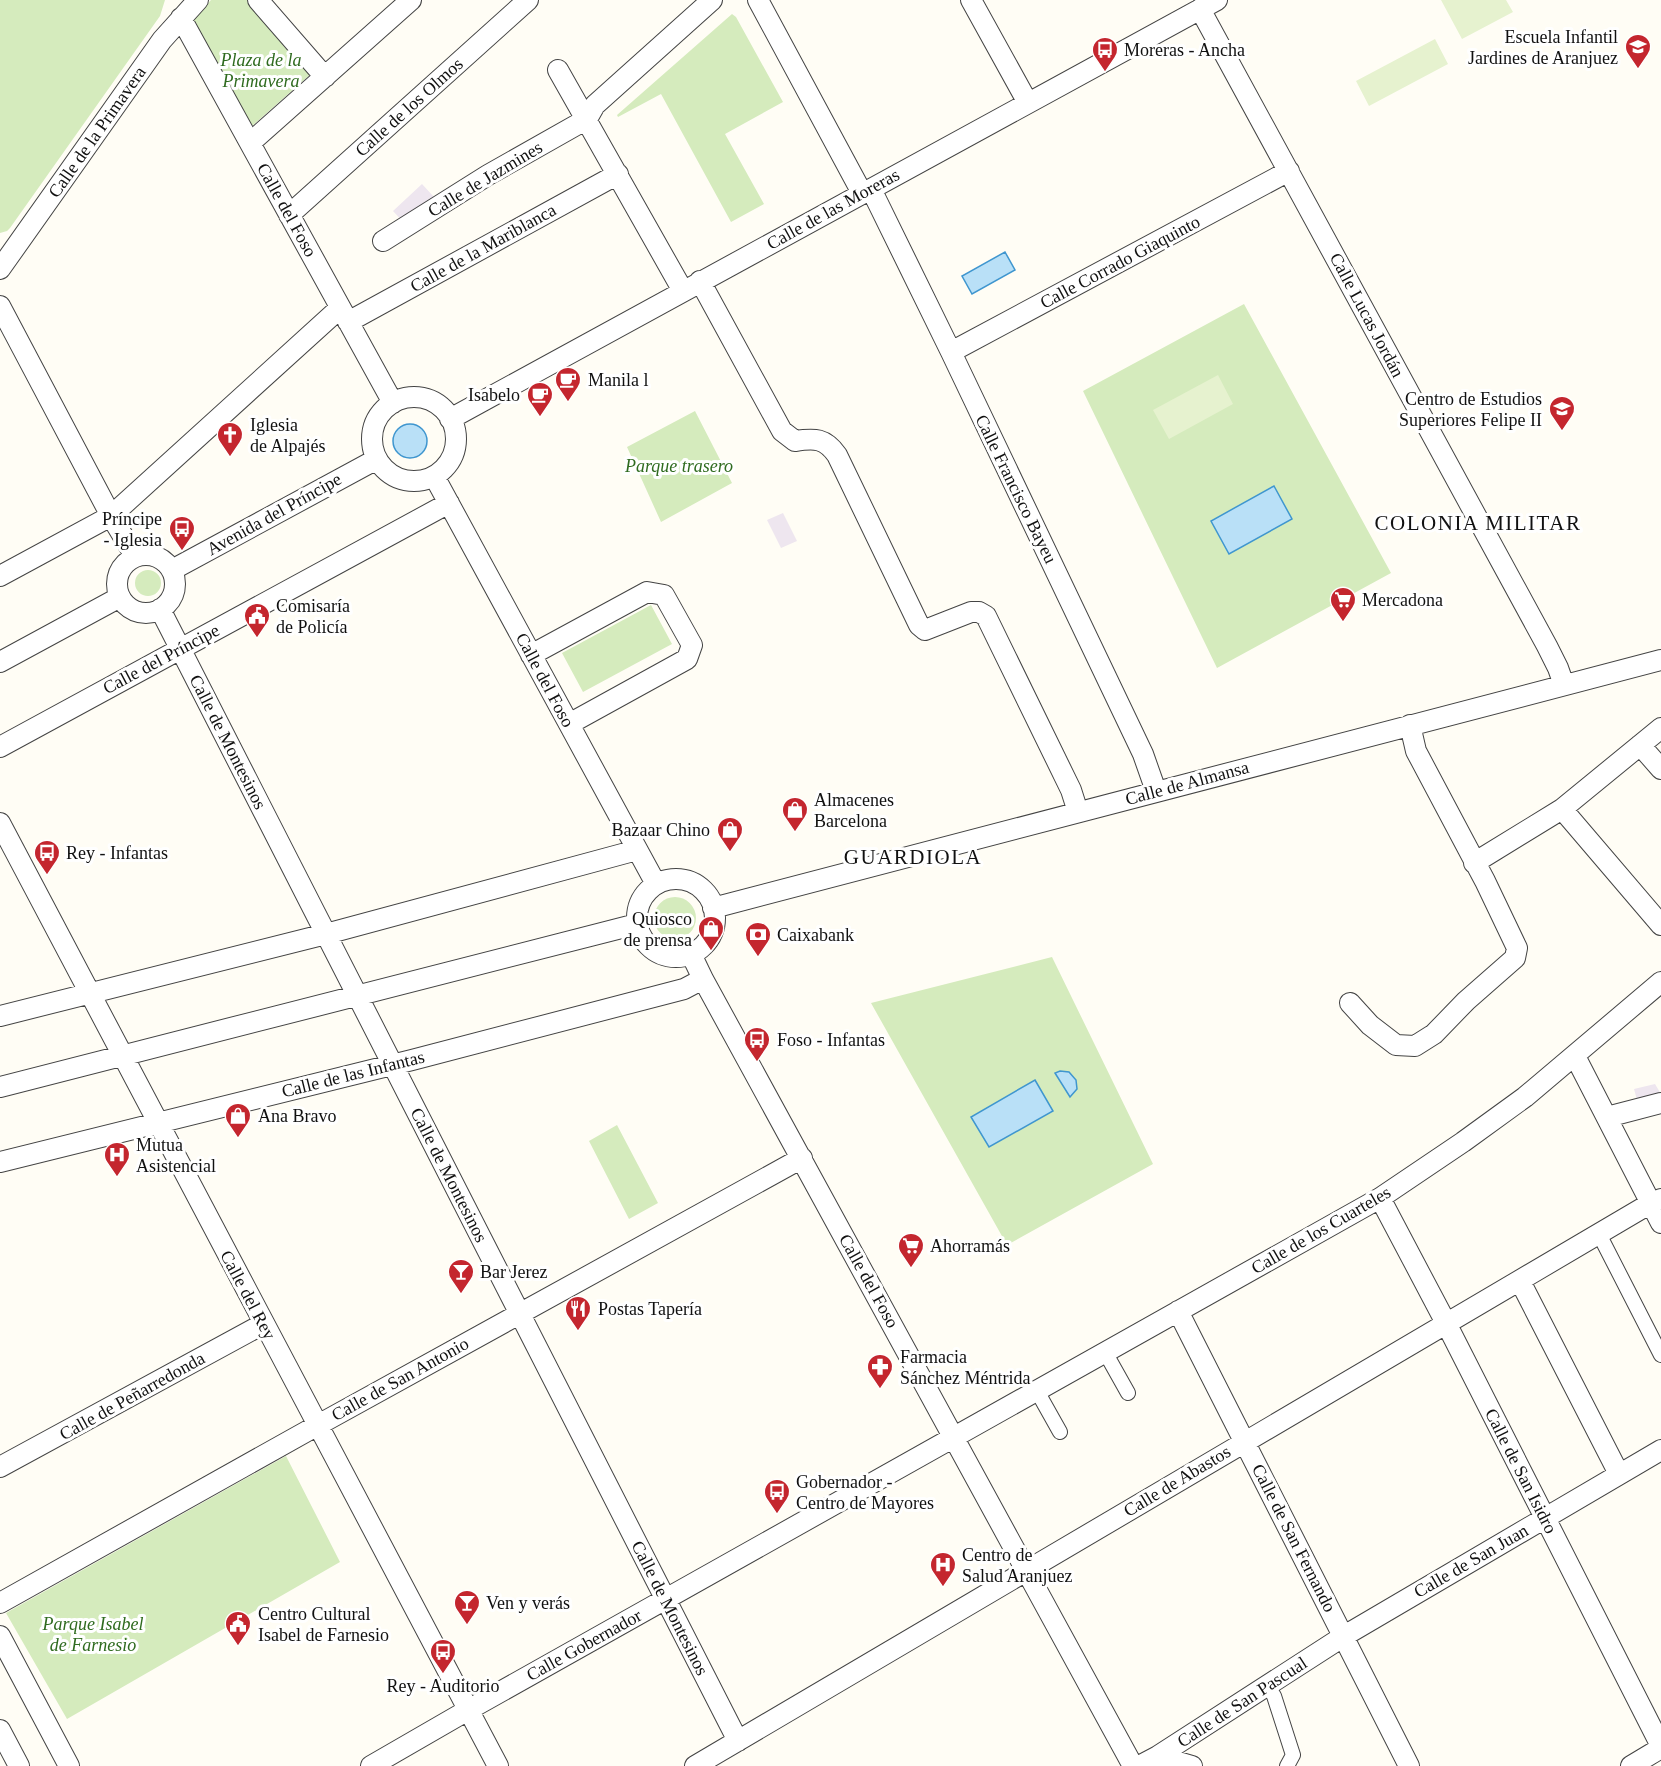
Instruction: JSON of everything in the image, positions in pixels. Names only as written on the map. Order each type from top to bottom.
[{"type":"street","name":"Calle de la Primavera","points":[[0,269],[162,40],[198,0]]},
{"type":"street","points":[[258,0],[325,77]]},
{"type":"street","points":[[250,143],[411,0]]},
{"type":"street","name":"Calle de los Olmos","points":[[289,215],[528,0]]},
{"type":"street","points":[[587,118],[595,105],[712,0]]},
{"type":"street","name":"Calle Francisco Bayeu","points":[[758,0],[866,191],[951,352],[1143,754],[1156,791]]},
{"type":"street","points":[[971,0],[1028,103]]},
{"type":"street","name":"Calle de las Moreras","points":[[450,418],[1209,4]]},
{"type":"street","name":"Calle Lucas Jordán","points":[[1209,4],[1289,171],[1547,646],[1564,686]]},
{"type":"street","name":"Calle del Foso","points":[[181,18],[393,403]]},
{"type":"street","points":[[558,70],[618,174],[782,431],[795,441],[812,438],[829,444],[837,455],[919,625],[925,630],[971,612],[979,612],[986,616],[1071,790],[1078,812]]},
{"type":"street","name":"Calle de Jazmines","points":[[384,241],[488,175],[587,118]]},
{"type":"street","name":"Calle Corrado Giaquinto","points":[[951,352],[1289,171]]},
{"type":"street","name":"Calle de la Mariblanca","points":[[344,315],[618,174]]},
{"type":"street","points":[[0,306],[111,516],[135,556]]},
{"type":"street","points":[[0,576],[111,516],[344,315]]},
{"type":"street","points":[[404,398],[431,401],[442,408],[450,418],[455,431],[455,445],[451,458],[434,476],[419,481],[406,480],[384,469],[376,459],[372,447],[375,422],[393,403],[404,398]]},
{"type":"street","name":"Avenida del Príncipe","points":[[172,570],[376,459]]},
{"type":"street","name":"Calle del Foso","points":[[434,476],[656,884]]},
{"type":"street","name":"Calle del Príncipe","points":[[0,747],[449,503]]},
{"type":"street","points":[[152,555],[160,558],[172,570],[175,587],[167,604],[151,613],[142,613],[125,605],[117,588],[117,578],[120,569],[127,561],[135,556],[152,555]]},
{"type":"street","points":[[531,655],[647,592],[664,596],[692,645],[687,659],[569,724]]},
{"type":"street","points":[[0,663],[120,597]]},
{"type":"street","name":"Calle de Montesinos","points":[[160,609],[738,1741]]},
{"type":"street","name":"Calle de Almansa","points":[[713,908],[1661,660]]},
{"type":"street","points":[[1350,1003],[1370,1025],[1396,1045],[1415,1046],[1434,1034],[1466,1001],[1515,957],[1518,948],[1416,751],[1410,725]]},
{"type":"street","points":[[1474,863],[1562,809],[1661,728]]},
{"type":"street","points":[[1640,745],[1661,769]]},
{"type":"street","points":[[1562,809],[1661,925]]},
{"type":"street","name":"Calle del Rey","points":[[0,823],[498,1766]]},
{"type":"street","points":[[0,1016],[326,934],[637,850]]},
{"type":"street","points":[[679,879],[700,888],[709,897],[713,908],[715,919],[708,940],[691,954],[677,957],[662,955],[653,950],[645,943],[637,924],[637,912],[647,891],[667,880],[679,879]]},
{"type":"street","points":[[0,1088],[637,924]]},
{"type":"street","name":"Calle del Foso","points":[[691,954],[1133,1766]]},
{"type":"street","name":"Calle de las Infantas","points":[[0,1162],[684,989],[703,979]]},
{"type":"street","name":"Calle de los Cuarteles","points":[[954,1437],[1380,1198],[1525,1097],[1661,982]]},
{"type":"street","points":[[1575,1056],[1607,1117],[1656,1201],[1661,1223]]},
{"type":"street","points":[[1607,1117],[1661,1103]]},
{"type":"street","name":"Calle de San Antonio","points":[[0,1603],[802,1158]]},
{"type":"street","name":"Calle de San Isidro","points":[[1380,1198],[1661,1747]]},
{"type":"street","name":"Calle de Abastos","points":[[695,1766],[1656,1201]]},
{"type":"street","points":[[1599,1234],[1661,1354]]},
{"type":"street","points":[[1520,1281],[1619,1474]]},
{"type":"street","name":"Calle de San Fernando","points":[[1178,1311],[1409,1766]]},
{"type":"street","name":"Calle de Peñarredonda","points":[[0,1467],[263,1324]]},
{"type":"street","points":[[1105,1352],[1128,1393]]},
{"type":"street","points":[[1036,1391],[1060,1432]]},
{"type":"street","name":"Calle Gobernador","points":[[371,1766],[954,1437]]},
{"type":"street","name":"Calle de San Juan","points":[[1344,1636],[1661,1450]]},
{"type":"street","points":[[0,1636],[69,1766]]},
{"type":"street","name":"Calle de San Pascual","points":[[1139,1766],[1344,1636]]},
{"type":"street","points":[[1267,1685],[1274,1696],[1293,1755],[1287,1766]]},
{"type":"street","points":[[0,1730],[19,1766]]},
{"type":"street","points":[[1631,1766],[1661,1747]]},
{"type":"street","points":[[1158,1756],[1191,1766]]},
{"type":"shaded area","points":[[422,184],[434,197],[405,224],[393,211]]},
{"type":"shaded area","points":[[783,513],[797,541],[781,548],[767,520]]},
{"type":"shaded area","points":[[1655,1084],[1661,1094],[1637,1100],[1634,1089]]},
{"type":"green space","points":[[0,0],[165,0],[160,16],[10,228],[0,233]]},
{"type":"green space","name":"Plaza de la Primavera","points":[[211,0],[248,0],[312,73],[252,126],[193,19]]},
{"type":"green space","points":[[1441,0],[1506,0],[1513,12],[1462,39]]},
{"type":"green space","points":[[732,14],[736,17],[783,102],[725,134],[764,204],[731,222],[661,94],[618,117],[617,115]]},
{"type":"green space","points":[[1435,39],[1448,64],[1369,106],[1356,81]]},
{"type":"green space","points":[[1244,304],[1391,573],[1217,668],[1083,391]]},
{"type":"green space","points":[[1218,375],[1233,404],[1169,439],[1153,410]]},
{"type":"green space","name":"Parque trasero","points":[[695,411],[732,483],[661,522],[627,447]]},
{"type":"green space","points":[[148,570],[157,574],[161,583],[157,592],[148,596],[139,592],[135,583],[139,574]]},
{"type":"green space","points":[[651,605],[672,644],[583,692],[562,653]]},
{"type":"green space","points":[[675,897],[690,903],[696,918],[690,933],[675,939],[660,933],[654,918],[660,903]]},
{"type":"green space","points":[[1052,957],[1153,1164],[1007,1245],[871,1003]]},
{"type":"green space","points":[[617,1125],[658,1203],[629,1219],[589,1141]]},
{"type":"green space","name":"Parque Isabel de Farnesio","points":[[286,1456],[340,1562],[67,1719],[6,1613]]},
{"type":"water","points":[[1005,252],[1015,270],[972,294],[962,276]]},
{"type":"water","points":[[410,424],[422,429],[427,441],[422,453],[410,458],[398,453],[393,441],[398,429]]},
{"type":"water","points":[[1274,486],[1292,519],[1229,554],[1211,521]]},
{"type":"water","points":[[1069,1072],[1076,1080],[1077,1089],[1070,1097],[1055,1073]]},
{"type":"water","points":[[1035,1080],[1053,1111],[989,1147],[971,1117]]},
{"type":"place","name":"Escuela Infantil Jardines de Aranjuez","points":[[1638,70]]},
{"type":"place","name":"Moreras - Ancha","points":[[1105,73]]},
{"type":"place","name":"Manila l","points":[[568,403]]},
{"type":"place","name":"Isabelo","points":[[540,418]]},
{"type":"place","name":"Centro de Estudios Superiores Felipe II","points":[[1562,432]]},
{"type":"place","name":"Iglesia de Alpajés","points":[[230,458]]},
{"type":"place","name":"Príncipe - Iglesia","points":[[182,552]]},
{"type":"place","name":"Mercadona","points":[[1343,623]]},
{"type":"place","name":"Comisaría de Policía","points":[[257,639]]},
{"type":"place","name":"Almacenes Barcelona","points":[[795,833]]},
{"type":"place","name":"Bazaar Chino","points":[[730,853]]},
{"type":"place","name":"Rey - Infantas","points":[[47,876]]},
{"type":"place","name":"Quiosco de prensa","points":[[711,952]]},
{"type":"place","name":"Caixabank","points":[[758,958]]},
{"type":"place","name":"Foso - Infantas","points":[[757,1063]]},
{"type":"place","name":"Ana Bravo","points":[[238,1139]]},
{"type":"place","name":"Mutua Asistencial","points":[[117,1178]]},
{"type":"place","name":"Ahorramás","points":[[911,1269]]},
{"type":"place","name":"Bar Jerez","points":[[461,1295]]},
{"type":"place","name":"Postas Tapería","points":[[578,1332]]},
{"type":"place","name":"Farmacia Sánchez Méntrida","points":[[880,1390]]},
{"type":"place","name":"Gobernador - Centro de Mayores","points":[[777,1515]]},
{"type":"place","name":"Centro de Salud Aranjuez","points":[[943,1588]]},
{"type":"place","name":"Ven y verás","points":[[467,1626]]},
{"type":"place","name":"Centro Cultural Isabel de Farnesio","points":[[238,1647]]},
{"type":"place","name":"Rey - Auditorio","points":[[443,1675]]},
{"type":"district","name":"COLONIA MILITAR","points":[[1478,523]]},
{"type":"district","name":"GUARDIOLA","points":[[913,857]]}]
